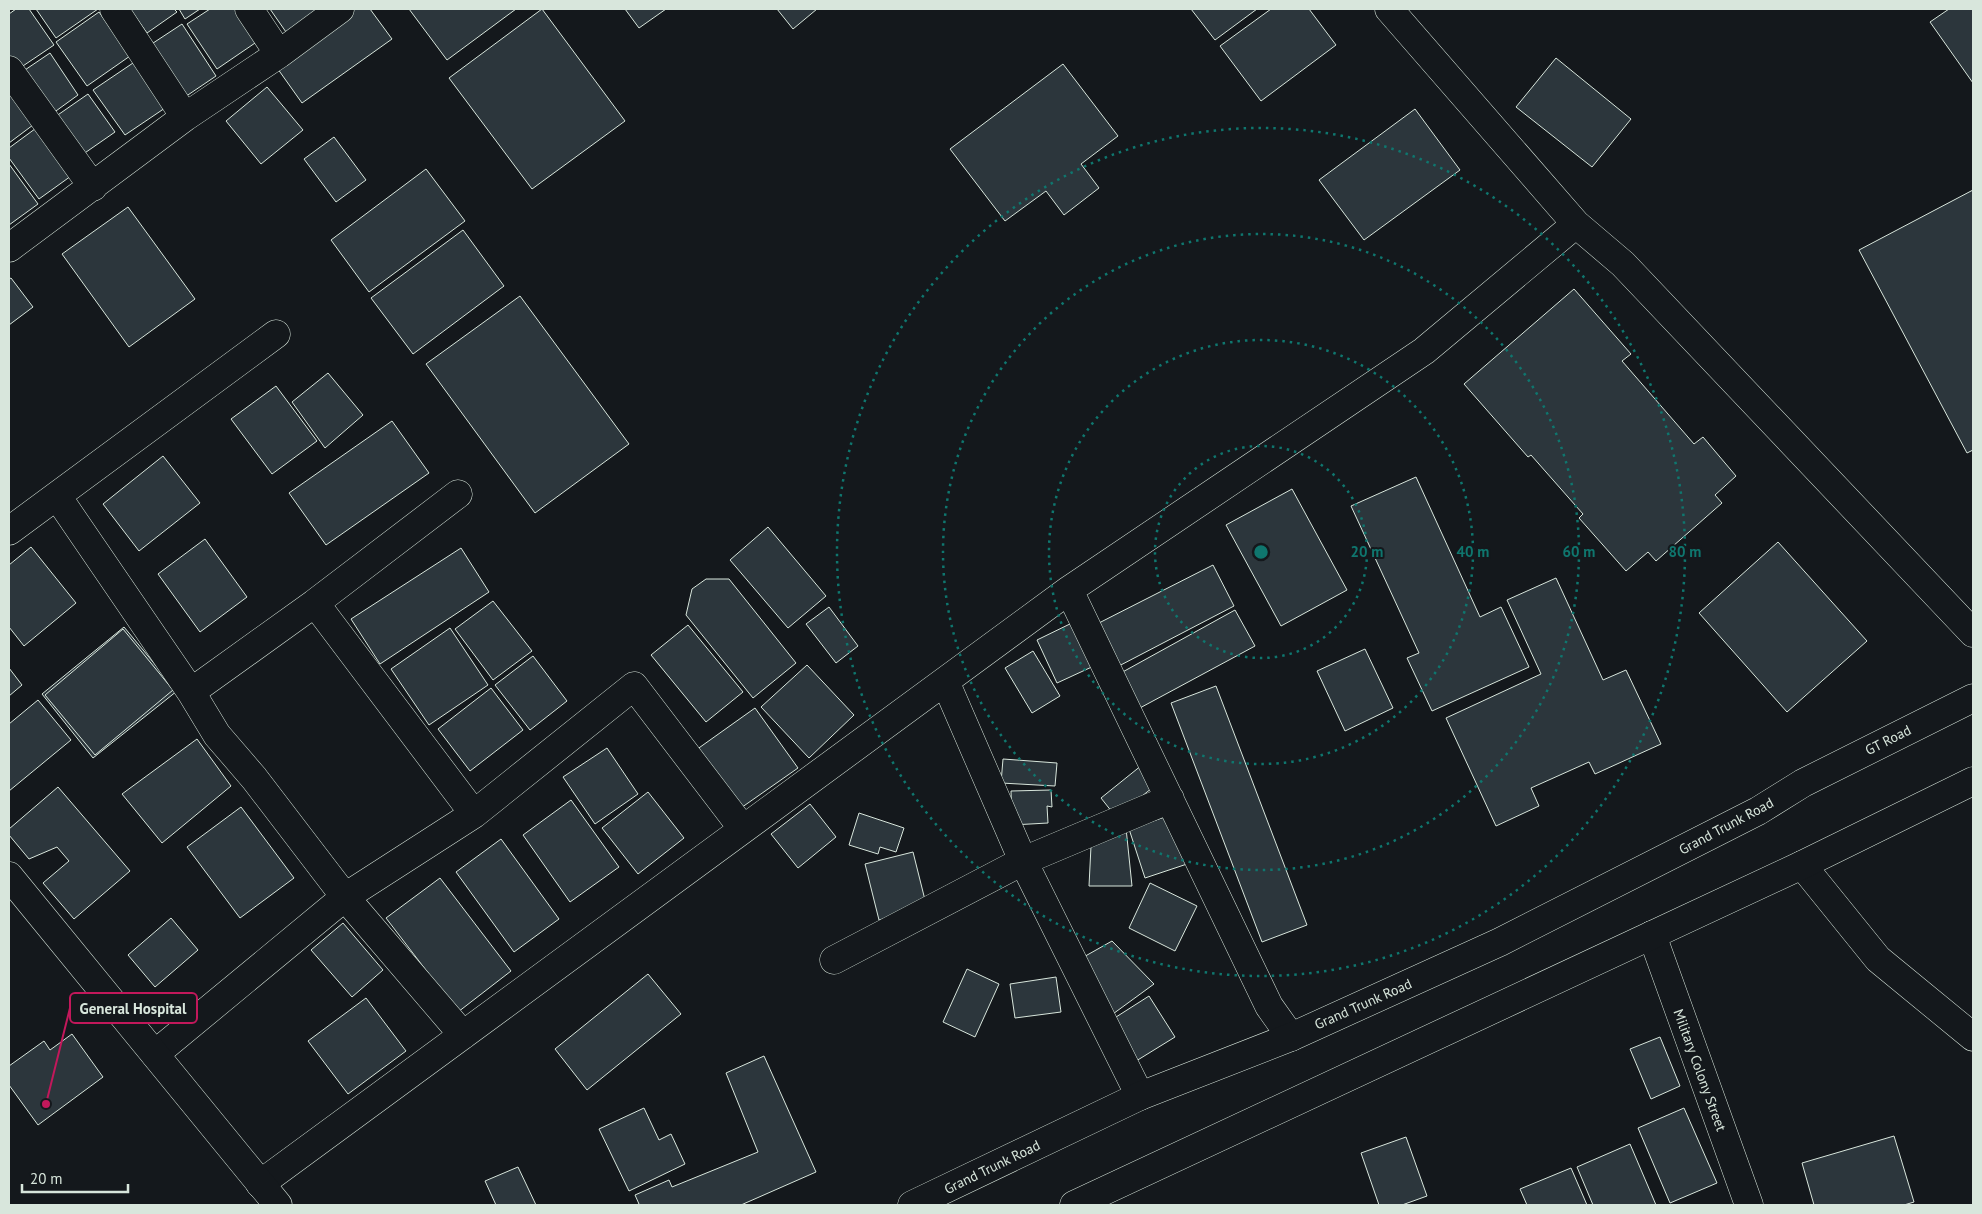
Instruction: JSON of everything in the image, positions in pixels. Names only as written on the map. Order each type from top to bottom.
[{"type":"street","points":[[114,9],[185,117]]},
{"type":"street","points":[[249,9],[279,54]]},
{"type":"street","points":[[9,248],[185,117],[279,54],[340,9]]},
{"type":"street","points":[[1389,9],[1576,224],[1623,264],[1973,633]]},
{"type":"street","points":[[9,70],[93,187]]},
{"type":"street","points":[[260,1184],[1069,590],[1424,351],[1576,224]]},
{"type":"street","points":[[9,531],[276,334]]},
{"type":"street","points":[[191,692],[315,603],[458,494]]},
{"type":"street","points":[[57,496],[191,692],[217,735],[254,778],[345,897],[463,1035]]},
{"type":"street","points":[[1069,590],[1270,1006],[1292,1037]]},
{"type":"street","points":[[315,603],[474,814]]},
{"type":"street","points":[[945,681],[1023,861],[1140,1096]]},
{"type":"street","points":[[155,1054],[345,897],[474,814],[634,686],[743,829]]},
{"type":"street","name":"GT Road","points":[[1803,783],[1973,698]]},
{"type":"street","points":[[1074,1205],[1802,865],[1973,780]]},
{"type":"street","name":"Grand Trunk Road","points":[[912,1205],[1140,1096],[1292,1037],[1500,942],[1758,811],[1803,783]]},
{"type":"street","points":[[834,960],[1023,861],[1170,799]]},
{"type":"street","points":[[1802,865],[1878,959],[1973,1037]]},
{"type":"street","points":[[9,876],[278,1205]]},
{"type":"street","name":"Military Colony Street","points":[[1652,935],[1749,1205]]},
{"type":"building","points":[[16,9],[29,9],[54,45],[14,72],[9,64],[9,14]]},
{"type":"building","points":[[36,9],[98,9],[56,38]]},
{"type":"building","points":[[130,9],[174,9],[177,12],[147,33]]},
{"type":"building","points":[[179,9],[200,9],[185,19]]},
{"type":"building","points":[[210,9],[236,9],[258,41],[217,69],[187,24]]},
{"type":"building","points":[[270,9],[320,9],[286,32]]},
{"type":"building","points":[[354,9],[370,9],[392,39],[302,103],[275,65]]},
{"type":"building","points":[[409,9],[516,9],[447,60]]},
{"type":"building","points":[[542,9],[625,121],[532,189],[449,78]]},
{"type":"building","points":[[625,9],[666,9],[639,28]]},
{"type":"building","points":[[777,9],[817,9],[793,29]]},
{"type":"building","points":[[1191,9],[1257,9],[1215,40]]},
{"type":"building","points":[[1271,9],[1309,9],[1336,45],[1261,101],[1220,46]]},
{"type":"building","points":[[1949,9],[1972,9],[1973,11],[1973,83],[1930,22]]},
{"type":"building","points":[[99,12],[130,56],[87,86],[56,42]]},
{"type":"building","points":[[182,24],[216,76],[179,101],[144,49]]},
{"type":"building","points":[[50,53],[78,95],[49,116],[19,74]]},
{"type":"building","points":[[1556,58],[1631,119],[1592,167],[1516,107]]},
{"type":"building","points":[[133,63],[165,108],[125,135],[93,90]]},
{"type":"building","points":[[1063,64],[1118,136],[1081,164],[1099,188],[1064,215],[1046,191],[1005,221],[950,149]]},
{"type":"building","points":[[9,84],[37,122],[9,143]]},
{"type":"building","points":[[267,87],[303,130],[261,164],[226,121]]},
{"type":"building","points":[[88,94],[115,132],[79,157],[52,119]]},
{"type":"building","points":[[1415,109],[1460,170],[1364,240],[1319,180]]},
{"type":"building","points":[[43,123],[78,171],[39,199],[9,158],[9,148]]},
{"type":"building","points":[[334,137],[366,180],[336,202],[304,159]]},
{"type":"building","points":[[9,164],[38,204],[9,225]]},
{"type":"building","points":[[426,169],[465,221],[369,292],[331,240]]},
{"type":"building","points":[[1973,190],[1973,450],[1967,453],[1859,250]]},
{"type":"building","points":[[128,207],[195,299],[129,347],[62,254]]},
{"type":"building","points":[[463,230],[504,286],[413,354],[371,298]]},
{"type":"building","points":[[11,278],[33,307],[9,325],[9,279]]},
{"type":"building","points":[[1574,289],[1631,354],[1622,361],[1694,444],[1703,437],[1736,476],[1715,495],[1722,503],[1656,561],[1648,552],[1626,571],[1579,518],[1583,514],[1531,455],[1528,457],[1464,384]]},
{"type":"building","points":[[520,296],[629,444],[535,513],[426,364]]},
{"type":"building","points":[[328,373],[363,415],[325,448],[292,402]]},
{"type":"building","points":[[276,386],[317,441],[272,474],[231,419]]},
{"type":"building","points":[[392,421],[429,473],[326,545],[289,493]]},
{"type":"building","points":[[163,456],[200,503],[139,551],[103,504]]},
{"type":"building","points":[[1416,477],[1480,617],[1501,607],[1529,667],[1432,711],[1407,658],[1419,653],[1351,506]]},
{"type":"building","points":[[1292,489],[1347,590],[1281,626],[1226,525]]},
{"type":"building","points":[[768,527],[826,596],[788,628],[730,560]]},
{"type":"building","points":[[205,539],[247,597],[200,632],[158,574]]},
{"type":"building","points":[[1778,542],[1867,641],[1787,712],[1699,613]]},
{"type":"building","points":[[31,547],[76,603],[24,646],[9,627],[9,565]]},
{"type":"building","points":[[461,548],[489,592],[380,664],[351,619]]},
{"type":"building","points":[[1213,565],[1234,606],[1115,668],[1093,626]]},
{"type":"building","points":[[1556,578],[1603,680],[1626,670],[1661,744],[1595,774],[1589,762],[1531,788],[1539,806],[1496,826],[1446,718],[1541,674],[1507,600]]},
{"type":"building","points":[[706,579],[729,579],[796,663],[753,698],[686,615],[692,589]]},
{"type":"building","points":[[493,601],[532,651],[493,680],[455,629]]},
{"type":"building","points":[[829,607],[858,646],[836,663],[806,624]]},
{"type":"building","points":[[1235,610],[1255,646],[1138,709],[1119,674]]},
{"type":"building","points":[[1076,621],[1096,665],[1057,683],[1037,640]]},
{"type":"building","points":[[688,625],[743,692],[706,722],[651,655]]},
{"type":"building","points":[[124,627],[177,691],[93,758],[42,694]]},
{"type":"building","points":[[450,628],[488,685],[429,725],[391,669]]},
{"type":"building","points":[[123,629],[173,690],[95,755],[45,695]]},
{"type":"building","points":[[1365,649],[1393,708],[1345,731],[1317,671]]},
{"type":"building","points":[[1033,651],[1060,696],[1032,713],[1005,668]]},
{"type":"building","points":[[533,656],[567,701],[530,730],[495,685]]},
{"type":"building","points":[[807,665],[854,715],[809,758],[761,707]]},
{"type":"building","points":[[9,668],[22,685],[9,696]]},
{"type":"building","points":[[1216,686],[1307,925],[1262,942],[1171,703]]},
{"type":"building","points":[[491,688],[523,730],[470,771],[438,729]]},
{"type":"building","points":[[38,700],[71,740],[9,791],[9,724]]},
{"type":"building","points":[[755,708],[798,768],[738,810],[696,750]]},
{"type":"building","points":[[197,739],[231,786],[162,843],[122,794]]},
{"type":"building","points":[[607,748],[638,794],[595,824],[563,777]]},
{"type":"building","points":[[1003,759],[1057,763],[1055,786],[1001,783]]},
{"type":"building","points":[[1142,765],[1157,784],[1116,817],[1101,798]]},
{"type":"building","points":[[58,787],[130,871],[74,919],[43,883],[69,861],[57,847],[29,859],[9,835],[9,829]]},
{"type":"building","points":[[1051,790],[1052,807],[1047,806],[1048,823],[1012,825],[1011,791]]},
{"type":"building","points":[[648,792],[684,838],[638,874],[602,828]]},
{"type":"building","points":[[571,800],[619,867],[570,902],[523,835]]},
{"type":"building","points":[[810,804],[836,837],[798,868],[771,834]]},
{"type":"building","points":[[241,807],[294,878],[240,918],[187,847]]},
{"type":"building","points":[[859,813],[904,828],[896,852],[880,847],[878,854],[849,845]]},
{"type":"building","points":[[1171,815],[1187,864],[1145,878],[1129,829]]},
{"type":"building","points":[[1126,828],[1132,886],[1089,886],[1091,846]]},
{"type":"building","points":[[501,839],[559,919],[514,952],[456,872]]},
{"type":"building","points":[[913,852],[927,908],[879,920],[865,864]]},
{"type":"building","points":[[440,878],[511,971],[458,1012],[386,918]]},
{"type":"building","points":[[1150,883],[1197,906],[1175,951],[1129,928]]},
{"type":"building","points":[[171,918],[198,950],[155,987],[128,955]]},
{"type":"building","points":[[343,923],[383,970],[352,997],[311,950]]},
{"type":"building","points":[[1112,941],[1154,984],[1106,1019],[1073,963]]},
{"type":"building","points":[[967,969],[999,984],[975,1037],[943,1022]]},
{"type":"building","points":[[648,974],[681,1014],[587,1090],[555,1049]]},
{"type":"building","points":[[1056,977],[1061,1012],[1015,1018],[1010,984]]},
{"type":"building","points":[[1149,996],[1175,1037],[1128,1066],[1102,1026]]},
{"type":"building","points":[[366,998],[406,1051],[348,1094],[308,1041]]},
{"type":"building","points":[[72,1034],[103,1077],[38,1125],[9,1085],[9,1066],[44,1041],[50,1050]]},
{"type":"building","points":[[1660,1037],[1680,1086],[1651,1099],[1630,1049]]},
{"type":"building","points":[[764,1056],[816,1172],[741,1205],[636,1205],[639,1204],[635,1195],[669,1180],[672,1187],[758,1152],[726,1073]]},
{"type":"building","points":[[644,1108],[659,1140],[671,1134],[685,1164],[629,1191],[599,1129]]},
{"type":"building","points":[[1684,1108],[1717,1183],[1670,1203],[1638,1128]]},
{"type":"building","points":[[1894,1136],[1914,1202],[1904,1205],[1814,1205],[1802,1163]]},
{"type":"building","points":[[1406,1137],[1427,1196],[1402,1205],[1379,1205],[1361,1153]]},
{"type":"building","points":[[1630,1144],[1656,1205],[1593,1205],[1577,1167]]},
{"type":"building","points":[[518,1167],[536,1205],[496,1205],[485,1181]]},
{"type":"building","points":[[1571,1168],[1587,1205],[1527,1205],[1520,1189]]},
{"type":"place","name":"General Hospital","points":[[46,1104]]}]
